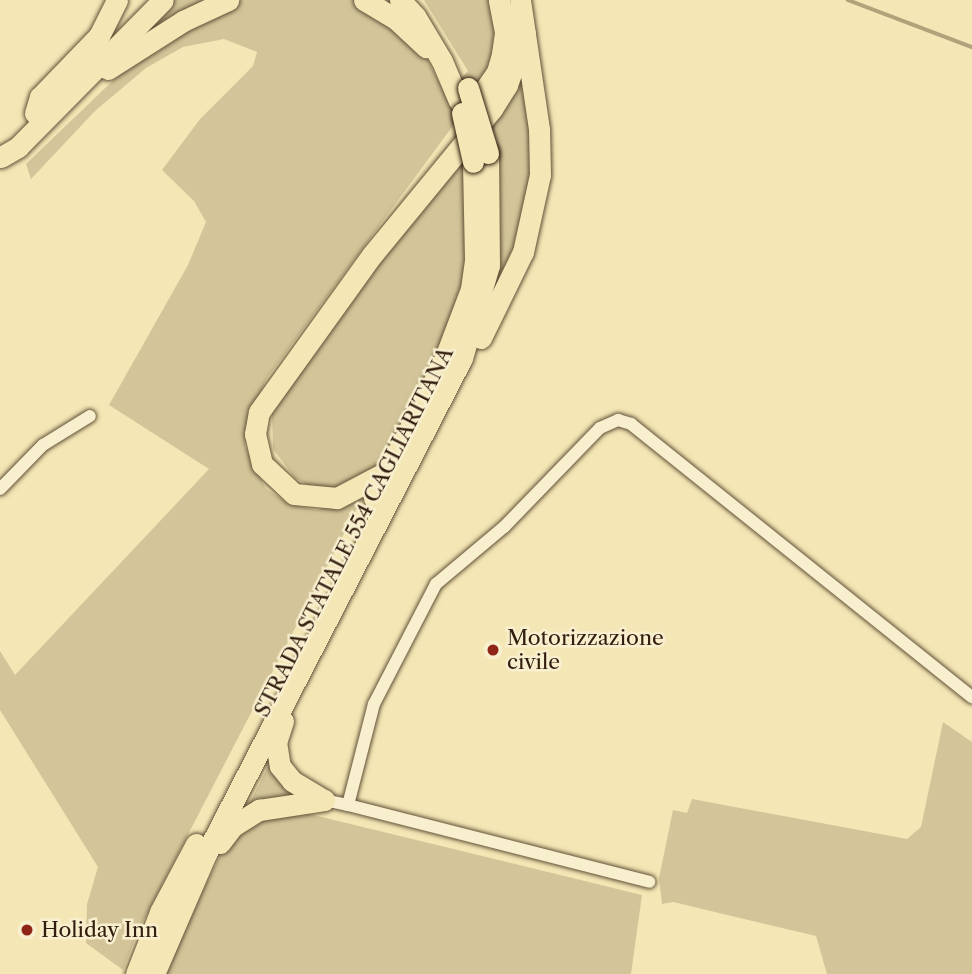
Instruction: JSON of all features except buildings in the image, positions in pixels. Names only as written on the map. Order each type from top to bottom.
[{"type":"highway","points":[[39,118],[40,97],[99,36],[117,0]]},
{"type":"highway","points":[[39,118],[145,0]]},
{"type":"highway","points":[[39,118],[163,0]]},
{"type":"highway","points":[[39,118],[59,116],[116,63],[228,0]]},
{"type":"highway","points":[[364,0],[397,20],[442,61]]},
{"type":"highway","name":"STRADA STATALE 554 CAGLIARITANA","points":[[400,0],[415,16],[463,94]]},
{"type":"highway","name":"STRADA STATALE 554 CAGLIARITANA","points":[[154,974],[206,854],[439,406],[472,331],[489,265],[480,157],[463,94],[414,0]]},
{"type":"highway","points":[[388,471],[337,498],[306,498],[270,476],[257,449],[259,412],[372,255],[497,72],[505,32],[499,0]]},
{"type":"highway","points":[[439,406],[462,376],[501,299],[523,252],[534,214],[540,175],[539,129],[520,0]]},
{"type":"highway","points":[[372,255],[492,109],[507,85],[525,33]]},
{"type":"highway","name":"STRADA STATALE 554 CAGLIARITANA","points":[[136,974],[142,952],[443,363],[471,289],[480,157]]},
{"type":"highway","points":[[282,705],[285,715],[276,749],[280,766],[299,786],[324,800]]},
{"type":"highway","points":[[206,854],[215,853],[224,835],[258,810],[324,800]]},
{"type":"highway","points":[[128,974],[142,952]]},
{"type":"street","points":[[0,489],[43,444],[90,416]]},
{"type":"street","points":[[348,805],[374,705],[436,584],[504,527],[600,428],[618,421],[642,433],[972,696]]},
{"type":"street","points":[[324,800],[649,882]]},
{"type":"shaded area","points":[[174,0],[207,0],[132,44]]},
{"type":"shaded area","points":[[240,0],[355,0],[401,30],[427,59],[445,94],[468,71],[424,0],[492,0],[498,53],[455,123],[267,378],[248,419],[245,446],[266,489],[289,504],[317,510],[363,497],[139,929],[123,970],[86,943],[87,904],[98,867],[0,710],[0,651],[15,675],[209,469],[109,405],[188,265],[206,222],[194,201],[162,170],[200,119],[253,66],[257,52],[224,39],[183,47],[146,68],[95,111],[31,179],[26,164],[126,68]]},
{"type":"shaded area","points":[[522,67],[534,170],[519,243],[488,302],[500,213],[499,170],[488,121]]},
{"type":"shaded area","points":[[462,154],[468,276],[443,345],[381,464],[341,488],[310,486],[295,478],[273,449],[272,412],[279,391]]},
{"type":"shaded area","points":[[943,722],[972,742],[972,974],[827,974],[816,936],[673,902],[662,904],[659,878],[673,810],[687,813],[692,799],[907,839],[921,827]]},
{"type":"shaded area","points":[[273,757],[309,796],[245,812]]},
{"type":"shaded area","points":[[297,811],[642,895],[631,974],[162,974],[228,840],[250,821]]},
{"type":"waterway","points":[[848,0],[972,47]]},
{"type":"place","name":"Motorizzazione civile","points":[[493,650]]},
{"type":"place","name":"Holiday Inn","points":[[27,930]]}]
